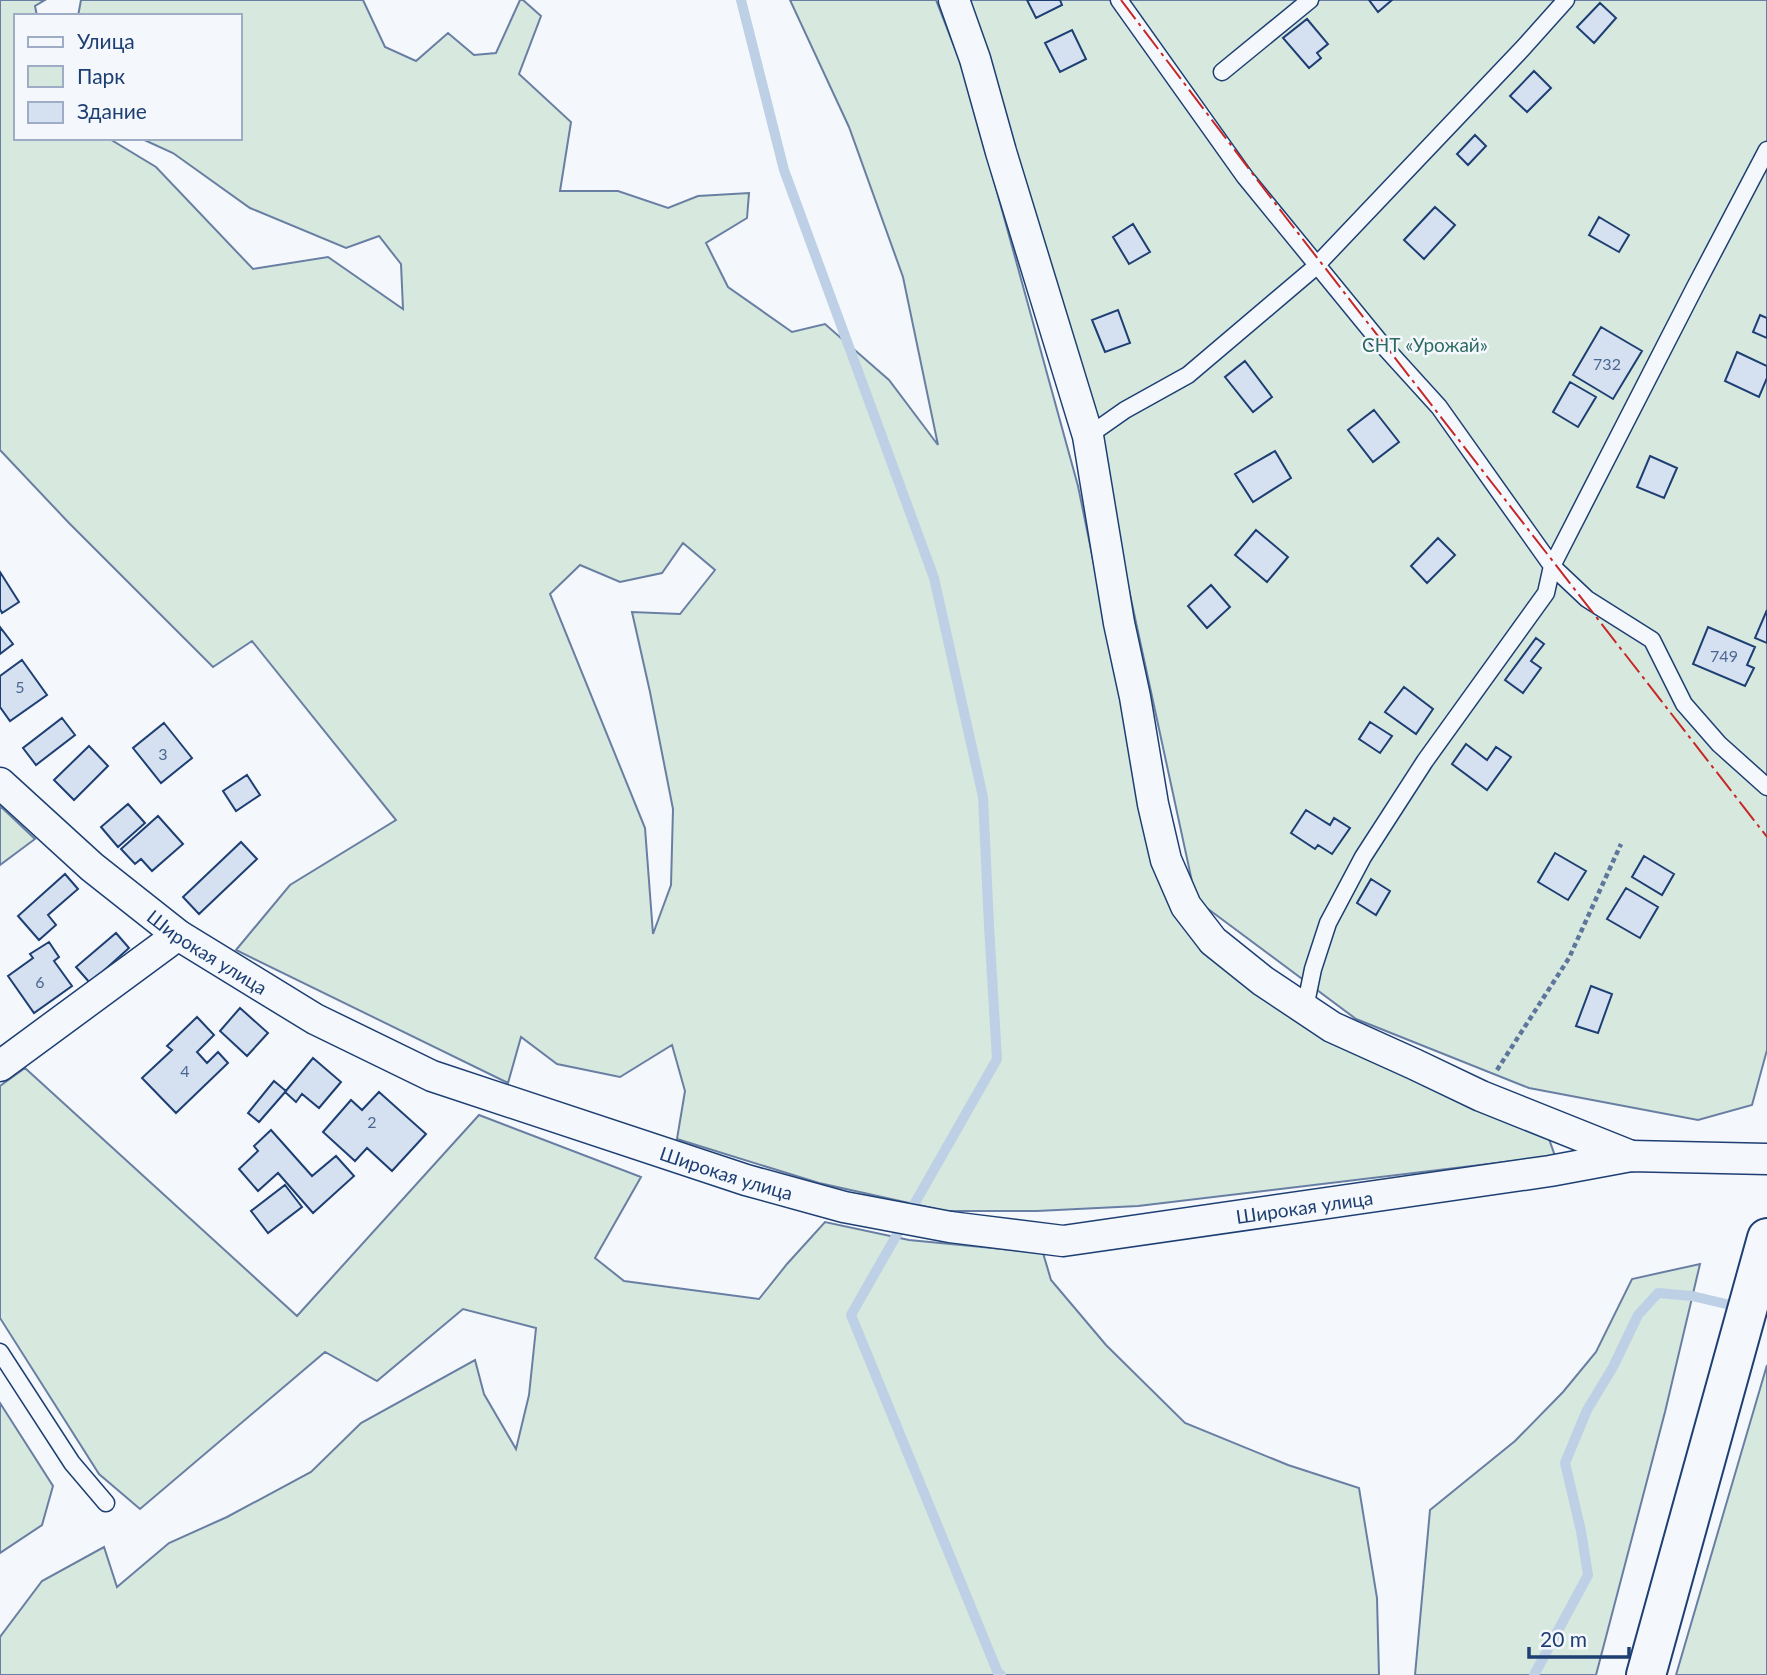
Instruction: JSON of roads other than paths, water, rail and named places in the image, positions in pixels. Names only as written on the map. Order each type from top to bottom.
[{"type":"street","points":[[954,0],[975,59],[1088,436],[1153,804],[1166,860],[1186,906],[1213,941],[1263,981],[1332,1027],[1481,1096],[1632,1156],[1767,1158]]},
{"type":"street","name":"Широкая улица","points":[[0,783],[92,867],[178,935],[315,1019],[432,1076],[746,1180],[844,1207],[950,1227],[1063,1241],[1550,1171],[1632,1156]]},
{"type":"street","points":[[0,1066],[178,935]]},
{"type":"street","points":[[1646,1675],[1762,1256]]},
{"type":"lane","points":[[1119,0],[1245,177],[1380,342],[1439,407],[1552,566],[1587,599],[1652,640],[1684,704],[1719,744],[1767,787]]},
{"type":"lane","points":[[1222,72],[1310,0]]},
{"type":"lane","points":[[1088,436],[1125,410],[1188,375],[1317,264],[1566,0]]},
{"type":"lane","points":[[1305,1008],[1313,969],[1328,923],[1363,858],[1425,761],[1546,593],[1552,566],[1767,150]]},
{"type":"lane","points":[[0,1352],[72,1463],[106,1503]]},
{"type":"waterway","points":[[741,0],[784,170],[934,578],[983,797],[997,1059],[851,1315],[1001,1675]]},
{"type":"waterway","points":[[1534,1675],[1588,1575],[1565,1463],[1587,1410],[1613,1367],[1638,1315],[1658,1293],[1692,1296],[1739,1307]]},
{"type":"park label","name":"СНТ «Урожай»","points":[[1425,344]]}]
